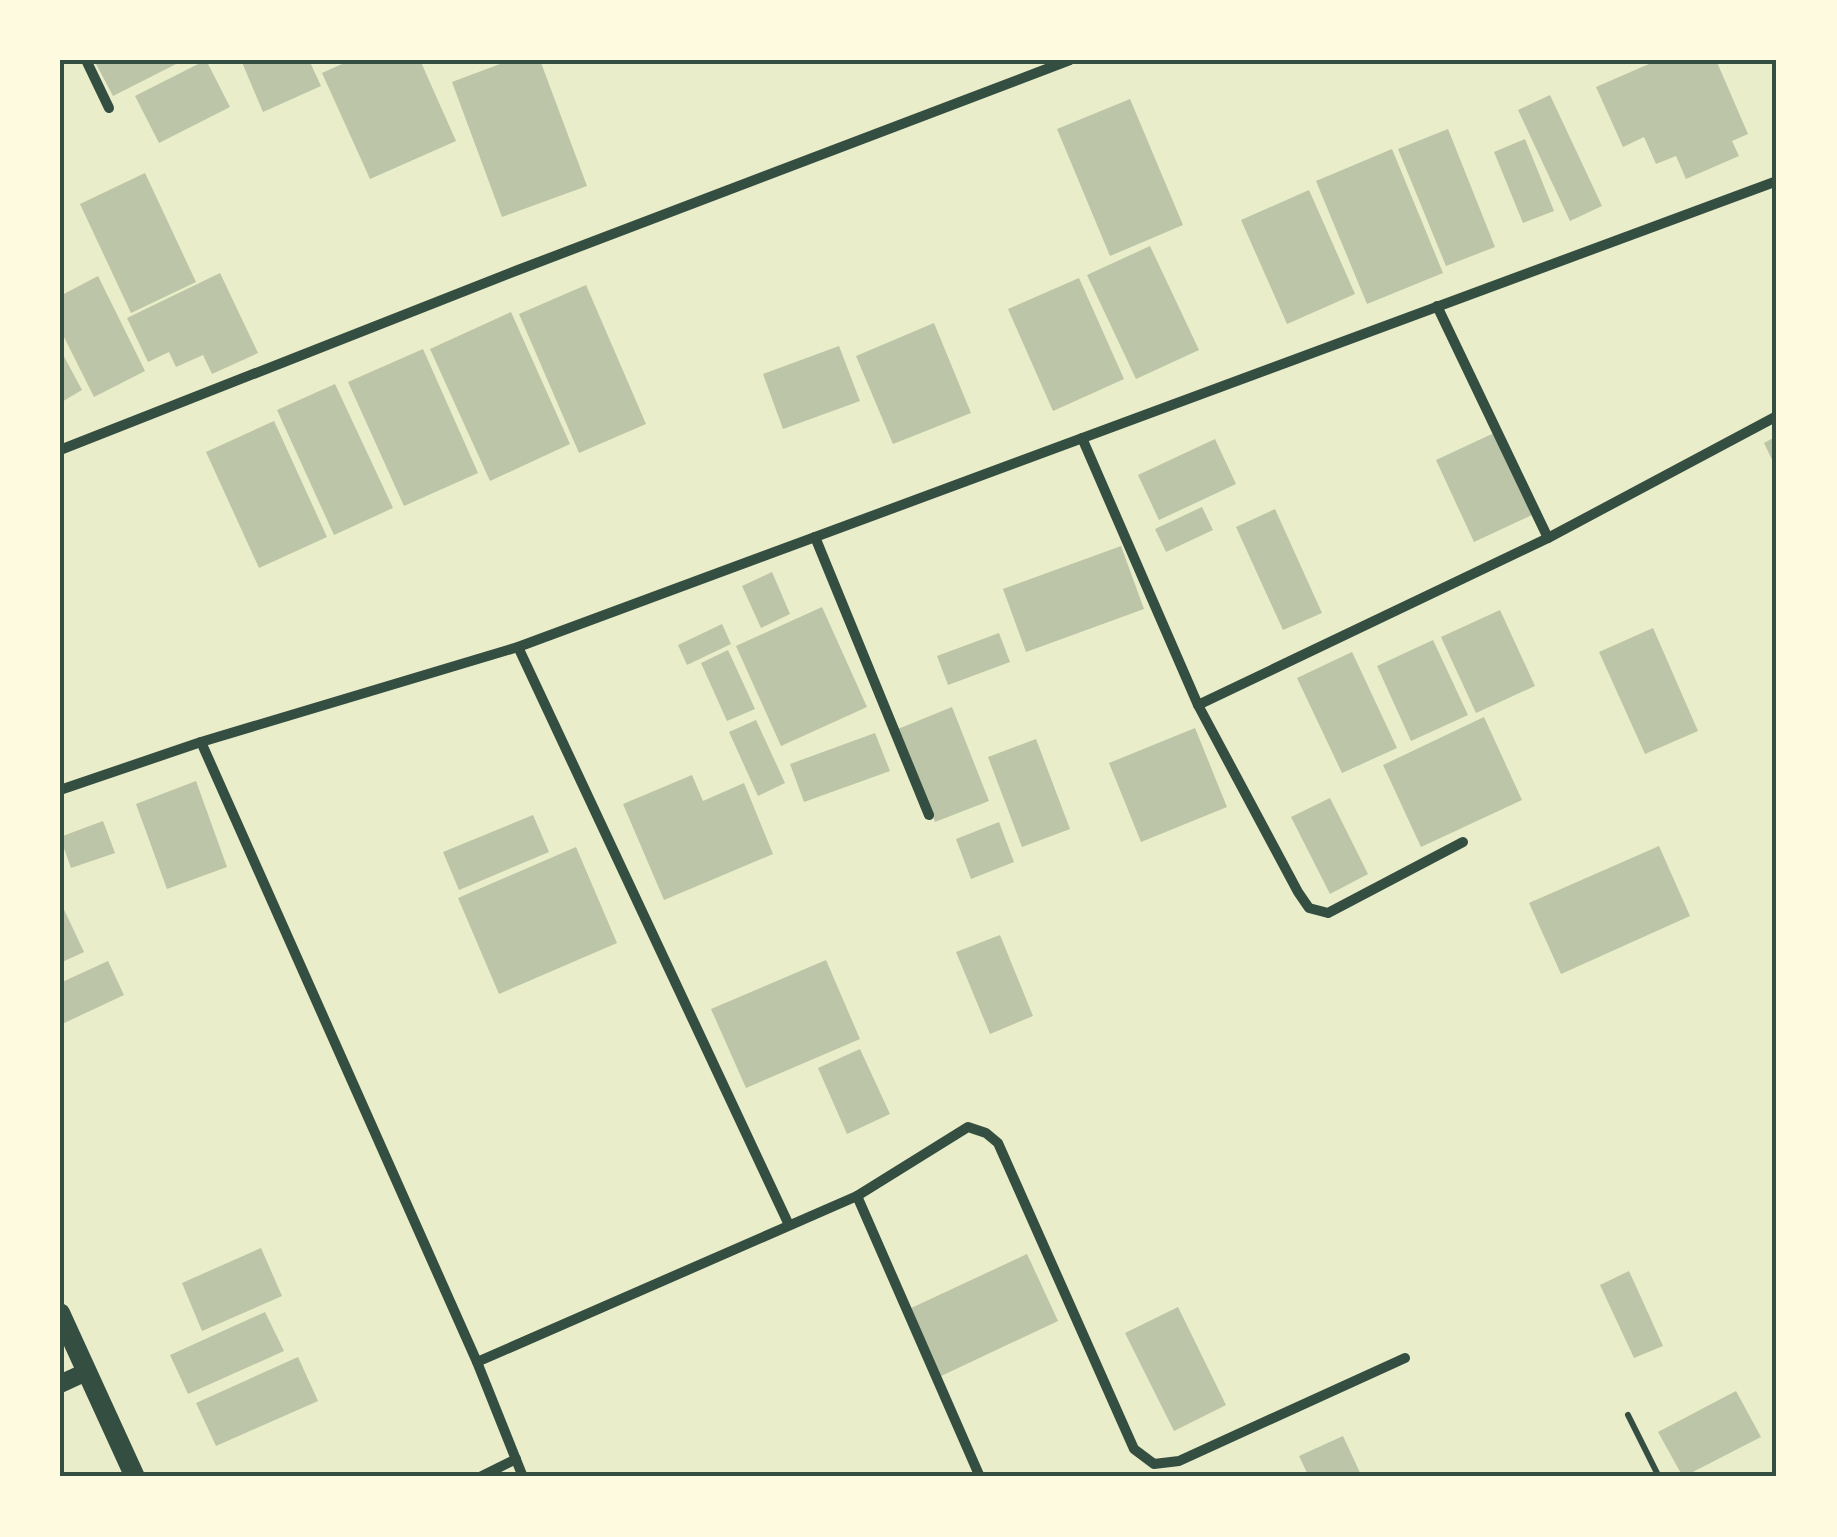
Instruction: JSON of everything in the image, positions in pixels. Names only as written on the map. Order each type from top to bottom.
[{"type":"main road","points":[[60,1313],[135,1477]]},
{"type":"street","points":[[86,60],[109,108]]},
{"type":"street","points":[[60,450],[1070,60]]},
{"type":"street","points":[[60,790],[201,742],[518,646],[1777,181]]},
{"type":"street","points":[[1437,306],[1548,538]]},
{"type":"street","points":[[1198,705],[1548,538],[1777,416]]},
{"type":"street","points":[[1082,438],[1198,705],[1309,908],[1328,913],[1463,842]]},
{"type":"street","points":[[815,537],[929,815]]},
{"type":"street","points":[[518,646],[788,1225]]},
{"type":"street","points":[[201,742],[477,1362],[523,1477]]},
{"type":"street","points":[[477,1362],[857,1196],[968,1127],[986,1133],[998,1144],[1134,1450],[1154,1464],[1179,1462],[1405,1358]]},
{"type":"street","points":[[857,1196],[980,1477]]},
{"type":"street","points":[[60,1384],[86,1372]]},
{"type":"street","points":[[480,1477],[516,1459]]},
{"type":"path","points":[[1628,1415],[1660,1477]]},
{"type":"building","points":[[94,60],[184,60],[113,96]]},
{"type":"building","points":[[206,60],[230,107],[159,143],[135,96]]},
{"type":"building","points":[[241,60],[309,60],[321,86],[263,112]]},
{"type":"building","points":[[351,60],[420,60],[456,141],[370,179],[322,73]]},
{"type":"building","points":[[511,60],[540,60],[587,186],[502,217],[452,82]]},
{"type":"building","points":[[1658,60],[1716,60],[1748,134],[1732,141],[1739,156],[1686,179],[1676,156],[1656,164],[1644,137],[1623,147],[1596,87]]},
{"type":"building","points":[[1550,95],[1602,206],[1570,221],[1518,110]]},
{"type":"building","points":[[1130,99],[1183,225],[1110,256],[1057,129]]},
{"type":"building","points":[[1448,129],[1495,247],[1446,266],[1398,149]]},
{"type":"building","points":[[1525,139],[1554,211],[1523,223],[1494,152]]},
{"type":"building","points":[[1392,149],[1443,273],[1367,304],[1316,181]]},
{"type":"building","points":[[145,173],[196,282],[131,313],[80,204]]},
{"type":"building","points":[[1309,190],[1355,294],[1287,324],[1241,220]]},
{"type":"building","points":[[1150,246],[1199,350],[1136,379],[1087,275]]},
{"type":"building","points":[[220,273],[258,353],[212,374],[203,355],[176,367],[169,352],[148,362],[127,318]]},
{"type":"building","points":[[98,276],[145,371],[94,397],[60,329],[60,296]]},
{"type":"building","points":[[1079,278],[1124,379],[1053,411],[1008,309]]},
{"type":"building","points":[[586,285],[646,424],[579,453],[519,314]]},
{"type":"building","points":[[511,312],[570,444],[490,481],[430,349]]},
{"type":"building","points":[[934,323],[971,413],[893,444],[856,356]]},
{"type":"building","points":[[839,346],[860,401],[783,429],[763,374]]},
{"type":"building","points":[[60,349],[82,390],[60,403]]},
{"type":"building","points":[[423,349],[478,473],[404,506],[348,382]]},
{"type":"building","points":[[335,384],[393,508],[334,535],[277,410]]},
{"type":"building","points":[[274,421],[327,537],[259,568],[206,452]]},
{"type":"building","points":[[1494,433],[1532,515],[1474,542],[1436,460]]},
{"type":"building","points":[[1777,436],[1777,470],[1764,443]]},
{"type":"building","points":[[1215,439],[1236,484],[1159,520],[1138,475]]},
{"type":"building","points":[[1202,507],[1213,530],[1166,552],[1155,529]]},
{"type":"building","points":[[1275,509],[1322,613],[1283,630],[1236,527]]},
{"type":"building","points":[[1121,546],[1144,609],[1026,652],[1003,589]]},
{"type":"building","points":[[772,572],[790,614],[761,628],[742,586]]},
{"type":"building","points":[[822,607],[867,707],[781,746],[736,646]]},
{"type":"building","points":[[1500,610],[1535,686],[1476,713],[1441,637]]},
{"type":"building","points":[[722,624],[731,644],[687,665],[678,645]]},
{"type":"building","points":[[1653,628],[1698,731],[1645,754],[1599,652]]},
{"type":"building","points":[[999,633],[1010,662],[948,685],[937,656]]},
{"type":"building","points":[[1433,640],[1468,715],[1411,741],[1377,666]]},
{"type":"building","points":[[728,650],[755,709],[727,721],[701,663]]},
{"type":"building","points":[[1352,652],[1397,748],[1342,773],[1297,678]]},
{"type":"building","points":[[952,707],[989,801],[935,822],[898,729]]},
{"type":"building","points":[[1484,717],[1522,800],[1421,847],[1383,765]]},
{"type":"building","points":[[756,720],[785,783],[758,796],[729,732]]},
{"type":"building","points":[[1195,728],[1227,807],[1141,842],[1109,763]]},
{"type":"building","points":[[875,733],[890,771],[804,802],[790,764]]},
{"type":"building","points":[[1036,739],[1070,829],[1022,847],[988,757]]},
{"type":"building","points":[[692,775],[703,801],[744,783],[773,854],[664,900],[623,804]]},
{"type":"building","points":[[196,781],[227,867],[167,889],[136,804]]},
{"type":"building","points":[[1330,798],[1368,874],[1330,894],[1291,817]]},
{"type":"building","points":[[533,815],[549,852],[459,890],[443,852]]},
{"type":"building","points":[[103,821],[115,853],[71,868],[60,837]]},
{"type":"building","points":[[999,822],[1014,862],[971,879],[956,839]]},
{"type":"building","points":[[1659,846],[1690,916],[1561,974],[1529,903]]},
{"type":"building","points":[[576,847],[617,943],[499,994],[458,898]]},
{"type":"building","points":[[60,901],[84,952],[60,963]]},
{"type":"building","points":[[1000,935],[1033,1016],[990,1034],[956,952]]},
{"type":"building","points":[[826,960],[860,1039],[746,1088],[711,1009]]},
{"type":"building","points":[[108,961],[124,995],[60,1025],[60,983]]},
{"type":"building","points":[[860,1049],[890,1114],[847,1134],[818,1068]]},
{"type":"building","points":[[261,1248],[282,1296],[202,1331],[182,1283]]},
{"type":"building","points":[[1027,1254],[1058,1321],[939,1377],[907,1310]]},
{"type":"building","points":[[1629,1271],[1663,1346],[1634,1358],[1600,1285]]},
{"type":"building","points":[[1178,1307],[1226,1405],[1174,1431],[1125,1333]]},
{"type":"building","points":[[265,1312],[284,1351],[188,1394],[170,1355]]},
{"type":"building","points":[[298,1357],[318,1401],[216,1446],[196,1403]]},
{"type":"building","points":[[1736,1391],[1761,1437],[1683,1477],[1658,1432]]},
{"type":"building","points":[[1343,1436],[1362,1477],[1309,1477],[1299,1456]]}]
